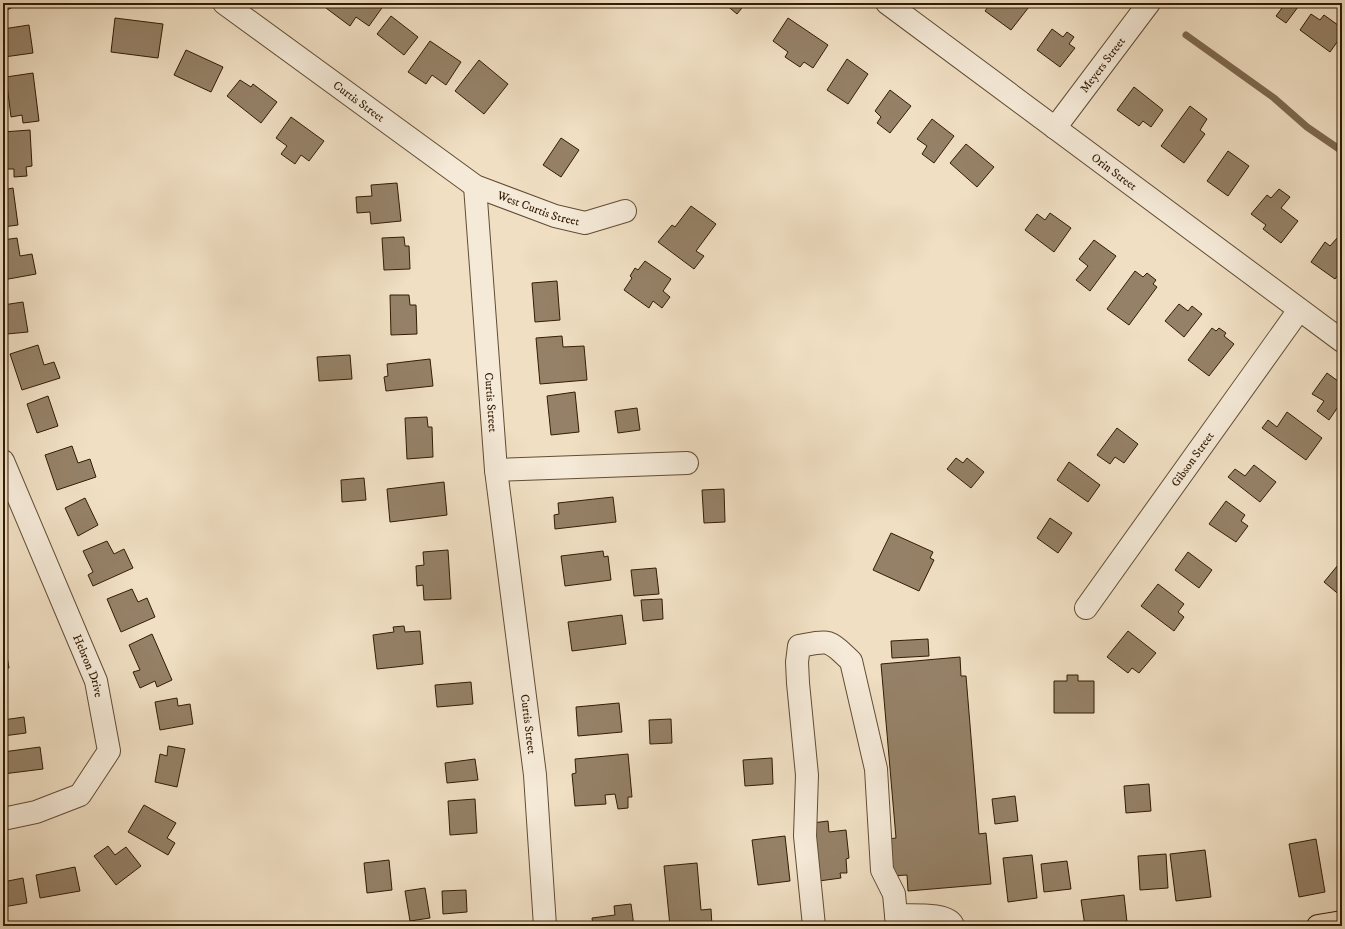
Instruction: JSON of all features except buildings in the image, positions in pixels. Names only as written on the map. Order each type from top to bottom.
[{"type":"street","name":"Curtis Street","points":[[224,3],[475,186],[496,470],[534,775],[545,926]]},
{"type":"street","name":"Orin Street","points":[[887,3],[1342,341]]},
{"type":"street","name":"Meyers Street","points":[[1056,128],[1149,3]]},
{"type":"street","name":"West Curtis Street","points":[[475,186],[554,216],[585,223],[625,211]]},
{"type":"street","name":"Gibson Street","points":[[1086,608],[1299,310]]},
{"type":"street","name":"Hebron Drive","points":[[3,461],[96,681],[109,751],[80,795],[36,812],[3,819]]},
{"type":"street","points":[[496,470],[687,463]]},
{"type":"street","points":[[814,926],[805,836],[807,775],[797,662],[799,646],[827,643],[838,648],[851,661],[876,769],[882,870],[894,894],[896,921],[942,917],[950,920],[953,926]]},
{"type":"waterway","points":[[1186,35],[1274,98],[1307,127],[1342,151]]}]
